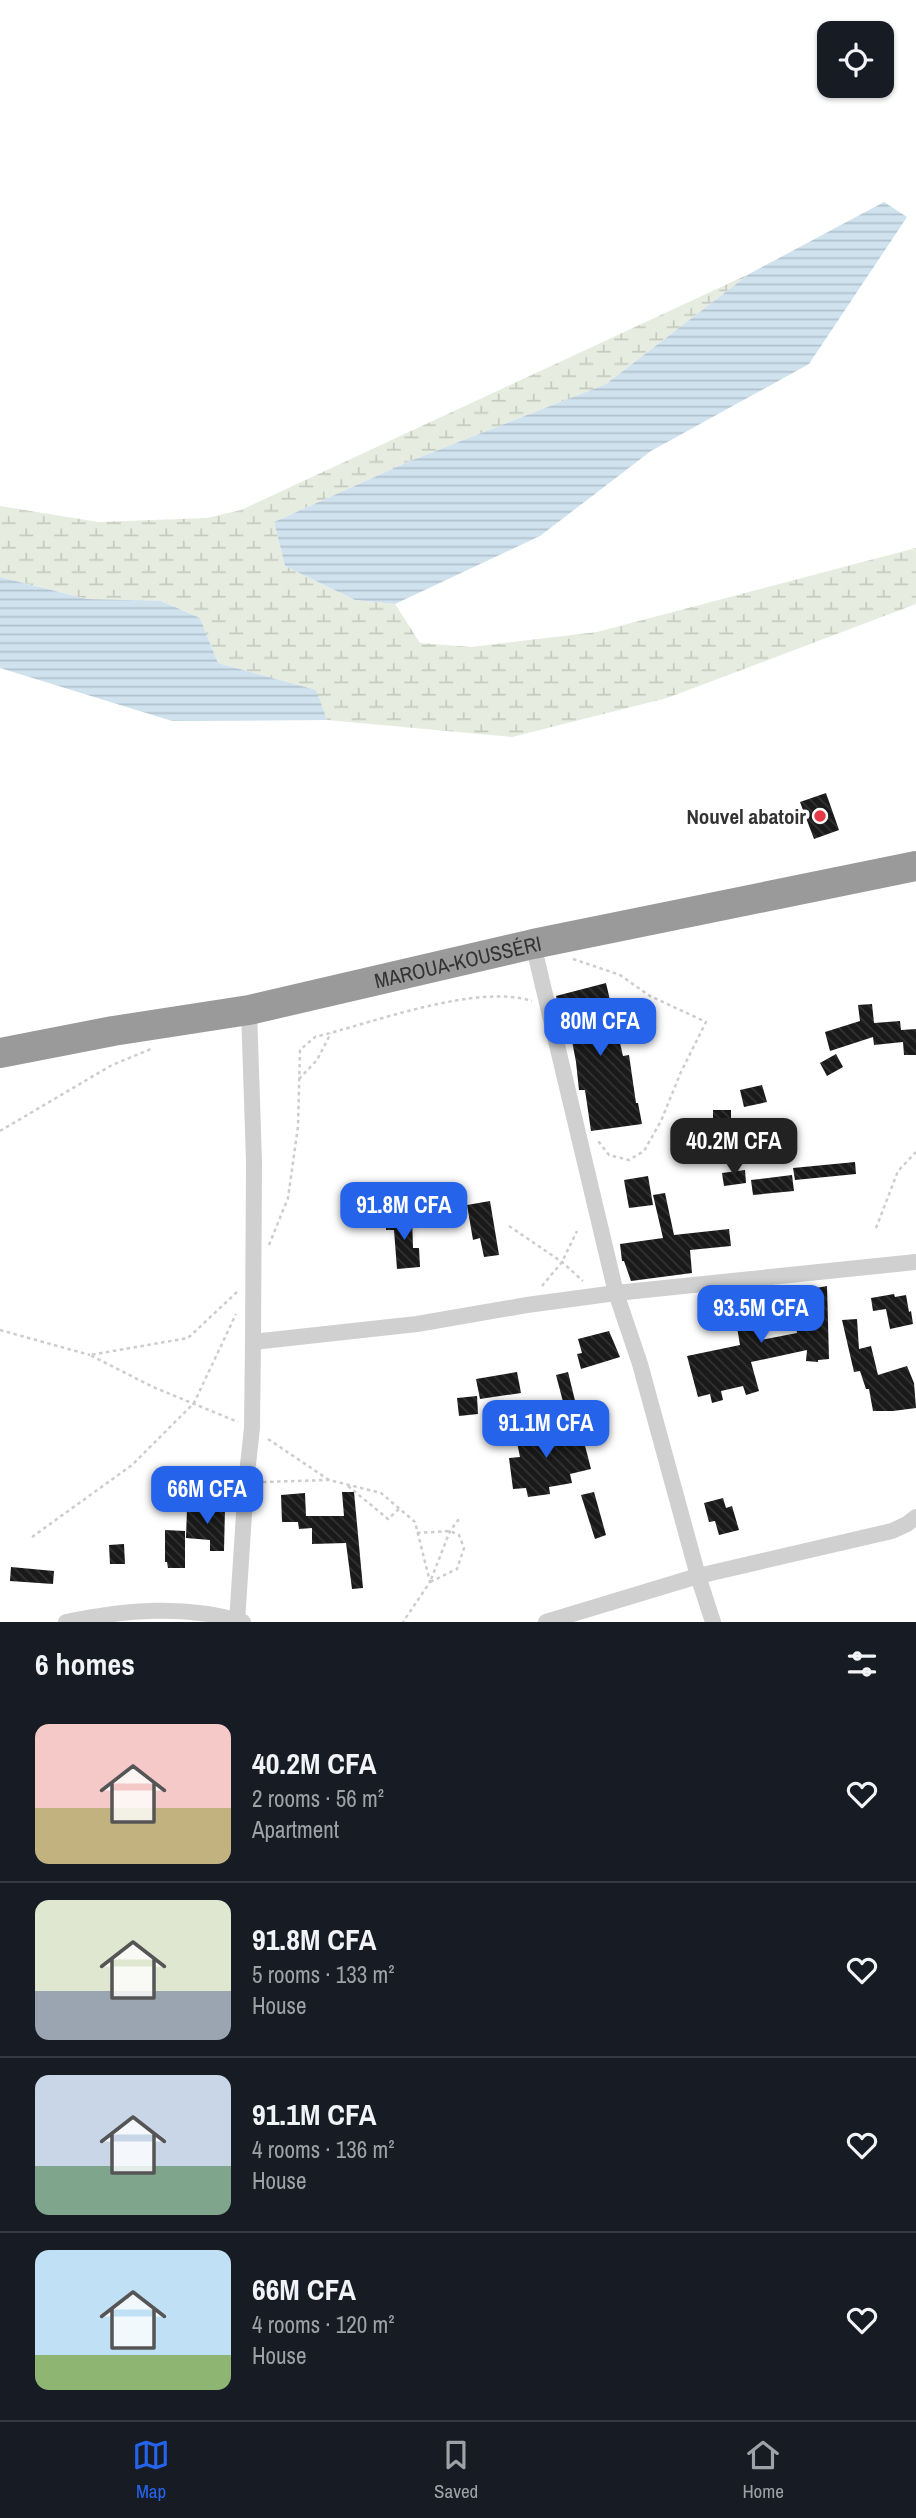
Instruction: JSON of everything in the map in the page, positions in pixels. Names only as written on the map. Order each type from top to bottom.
[{"type":"highway","name":"MAROUA-KOUSSÉRI","points":[[0,1053],[113,1031],[249,1010],[533,944],[916,866]]},
{"type":"street","points":[[533,944],[616,1293],[640,1364],[713,1622]]},
{"type":"street","points":[[66,1622],[136,1610],[178,1610],[239,1621],[246,1483],[252,1428],[254,1161],[249,1010]]},
{"type":"street","points":[[253,1342],[417,1325],[599,1295],[916,1262]]},
{"type":"street","points":[[546,1622],[698,1576],[892,1531],[916,1517]]},
{"type":"path","points":[[564,956],[620,975],[650,996],[706,1022],[661,1121],[644,1151],[629,1160],[609,1155],[598,1141]]},
{"type":"path","points":[[269,1246],[288,1198],[298,1126],[300,1050],[315,1037],[386,1016],[453,1002],[513,995],[548,1006]]},
{"type":"path","points":[[299,1080],[317,1059],[331,1033]]},
{"type":"path","points":[[0,1131],[112,1065],[162,1045]]},
{"type":"path","points":[[876,1228],[898,1171],[916,1152]]},
{"type":"path","points":[[509,1226],[562,1262],[599,1295]]},
{"type":"path","points":[[527,1305],[562,1262],[577,1231]]},
{"type":"path","points":[[90,1355],[188,1338],[254,1276]]},
{"type":"path","points":[[32,1537],[132,1465],[194,1403],[236,1315]]},
{"type":"path","points":[[0,1330],[90,1355],[153,1387],[252,1428],[329,1480]]},
{"type":"path","points":[[246,1483],[329,1480],[381,1493],[415,1522],[430,1582]]},
{"type":"path","points":[[346,1483],[388,1519],[399,1509]]},
{"type":"path","points":[[403,1622],[430,1582],[450,1531],[459,1519]]},
{"type":"path","points":[[417,1532],[450,1531],[459,1535],[464,1548],[457,1569],[430,1582]]},
{"type":"green space","points":[[749,274],[606,384],[410,461],[274,522],[285,566],[355,600],[395,604],[420,643],[471,647],[597,632],[916,548],[916,604],[667,698],[512,737],[327,720],[315,690],[218,663],[200,618],[163,601],[87,599],[0,577],[0,506],[98,522],[207,518],[241,510]]},
{"type":"water","points":[[884,202],[907,217],[809,364],[651,451],[540,536],[395,604],[355,600],[285,566],[274,522],[410,461],[606,384],[749,274]]},
{"type":"water","points":[[0,577],[87,599],[162,601],[200,618],[218,663],[316,690],[327,720],[172,721],[0,668]]},
{"type":"building","name":"Nouvel abatoir","points":[[826,793],[839,830],[814,839],[800,802]]},
{"type":"building","points":[[606,983],[623,1056],[629,1055],[642,1124],[591,1131],[585,1090],[579,1090],[569,1025],[563,1026],[556,996]]},
{"type":"building","points":[[872,1004],[874,1023],[900,1021],[901,1030],[916,1029],[916,1055],[904,1055],[903,1042],[874,1045],[873,1037],[830,1051],[825,1032],[860,1021],[858,1005]]},
{"type":"building","points":[[836,1054],[843,1067],[827,1076],[820,1063]]},
{"type":"building","points":[[762,1085],[767,1102],[744,1107],[740,1090]]},
{"type":"building","points":[[713,1110],[731,1110],[731,1132],[713,1132]]},
{"type":"building","points":[[855,1162],[856,1174],[795,1180],[793,1168]]},
{"type":"building","points":[[745,1170],[746,1183],[724,1186],[722,1173]]},
{"type":"building","points":[[792,1175],[794,1191],[753,1195],[751,1180]]},
{"type":"building","points":[[648,1176],[653,1205],[629,1208],[624,1180]]},
{"type":"building","points":[[665,1193],[674,1235],[729,1229],[731,1246],[690,1250],[692,1273],[631,1281],[622,1261],[620,1244],[663,1238],[653,1195]]},
{"type":"building","points":[[490,1201],[499,1255],[484,1257],[480,1238],[473,1240],[467,1205]]},
{"type":"building","points":[[386,1216],[412,1216],[413,1248],[419,1248],[420,1267],[397,1269],[394,1230],[386,1230]]},
{"type":"building","points":[[827,1286],[829,1359],[806,1361],[807,1350],[751,1362],[759,1391],[746,1395],[743,1386],[721,1391],[723,1400],[712,1403],[710,1394],[698,1397],[687,1356],[740,1345],[731,1292],[743,1290],[745,1302],[755,1300],[761,1340],[797,1333],[796,1327],[800,1326],[794,1292]]},
{"type":"building","points":[[894,1294],[895,1297],[906,1295],[913,1324],[890,1329],[886,1309],[873,1311],[871,1298]]},
{"type":"building","points":[[857,1319],[859,1349],[871,1346],[878,1375],[907,1366],[914,1383],[916,1408],[873,1411],[869,1389],[866,1389],[860,1371],[854,1372],[842,1320]]},
{"type":"building","points":[[609,1331],[620,1357],[581,1369],[577,1354],[582,1353],[578,1339]]},
{"type":"building","points":[[517,1372],[521,1393],[480,1399],[476,1379]]},
{"type":"building","points":[[568,1372],[583,1433],[572,1436],[556,1375]]},
{"type":"building","points":[[477,1396],[478,1414],[459,1416],[457,1398]]},
{"type":"building","points":[[541,1421],[546,1443],[582,1434],[591,1469],[570,1474],[572,1483],[549,1487],[550,1494],[528,1497],[526,1488],[513,1489],[509,1458],[520,1457],[514,1428]]},
{"type":"building","points":[[342,1492],[354,1492],[363,1588],[352,1589],[346,1543],[312,1544],[312,1528],[299,1529],[298,1522],[282,1522],[281,1495],[305,1493],[306,1516],[344,1516]]},
{"type":"building","points":[[594,1492],[606,1535],[595,1539],[581,1495]]},
{"type":"building","points":[[723,1498],[726,1508],[732,1506],[739,1530],[719,1535],[715,1521],[709,1522],[704,1503]]},
{"type":"building","points":[[187,1508],[225,1508],[224,1551],[210,1551],[210,1540],[186,1538]]},
{"type":"building","points":[[165,1530],[185,1531],[185,1568],[168,1568],[165,1562]]},
{"type":"building","points":[[124,1544],[125,1564],[110,1564],[109,1545]]},
{"type":"building","points":[[11,1567],[54,1571],[53,1584],[10,1581]]},
{"type":"place","name":"Nouvel abatoir","points":[[820,816]]}]
